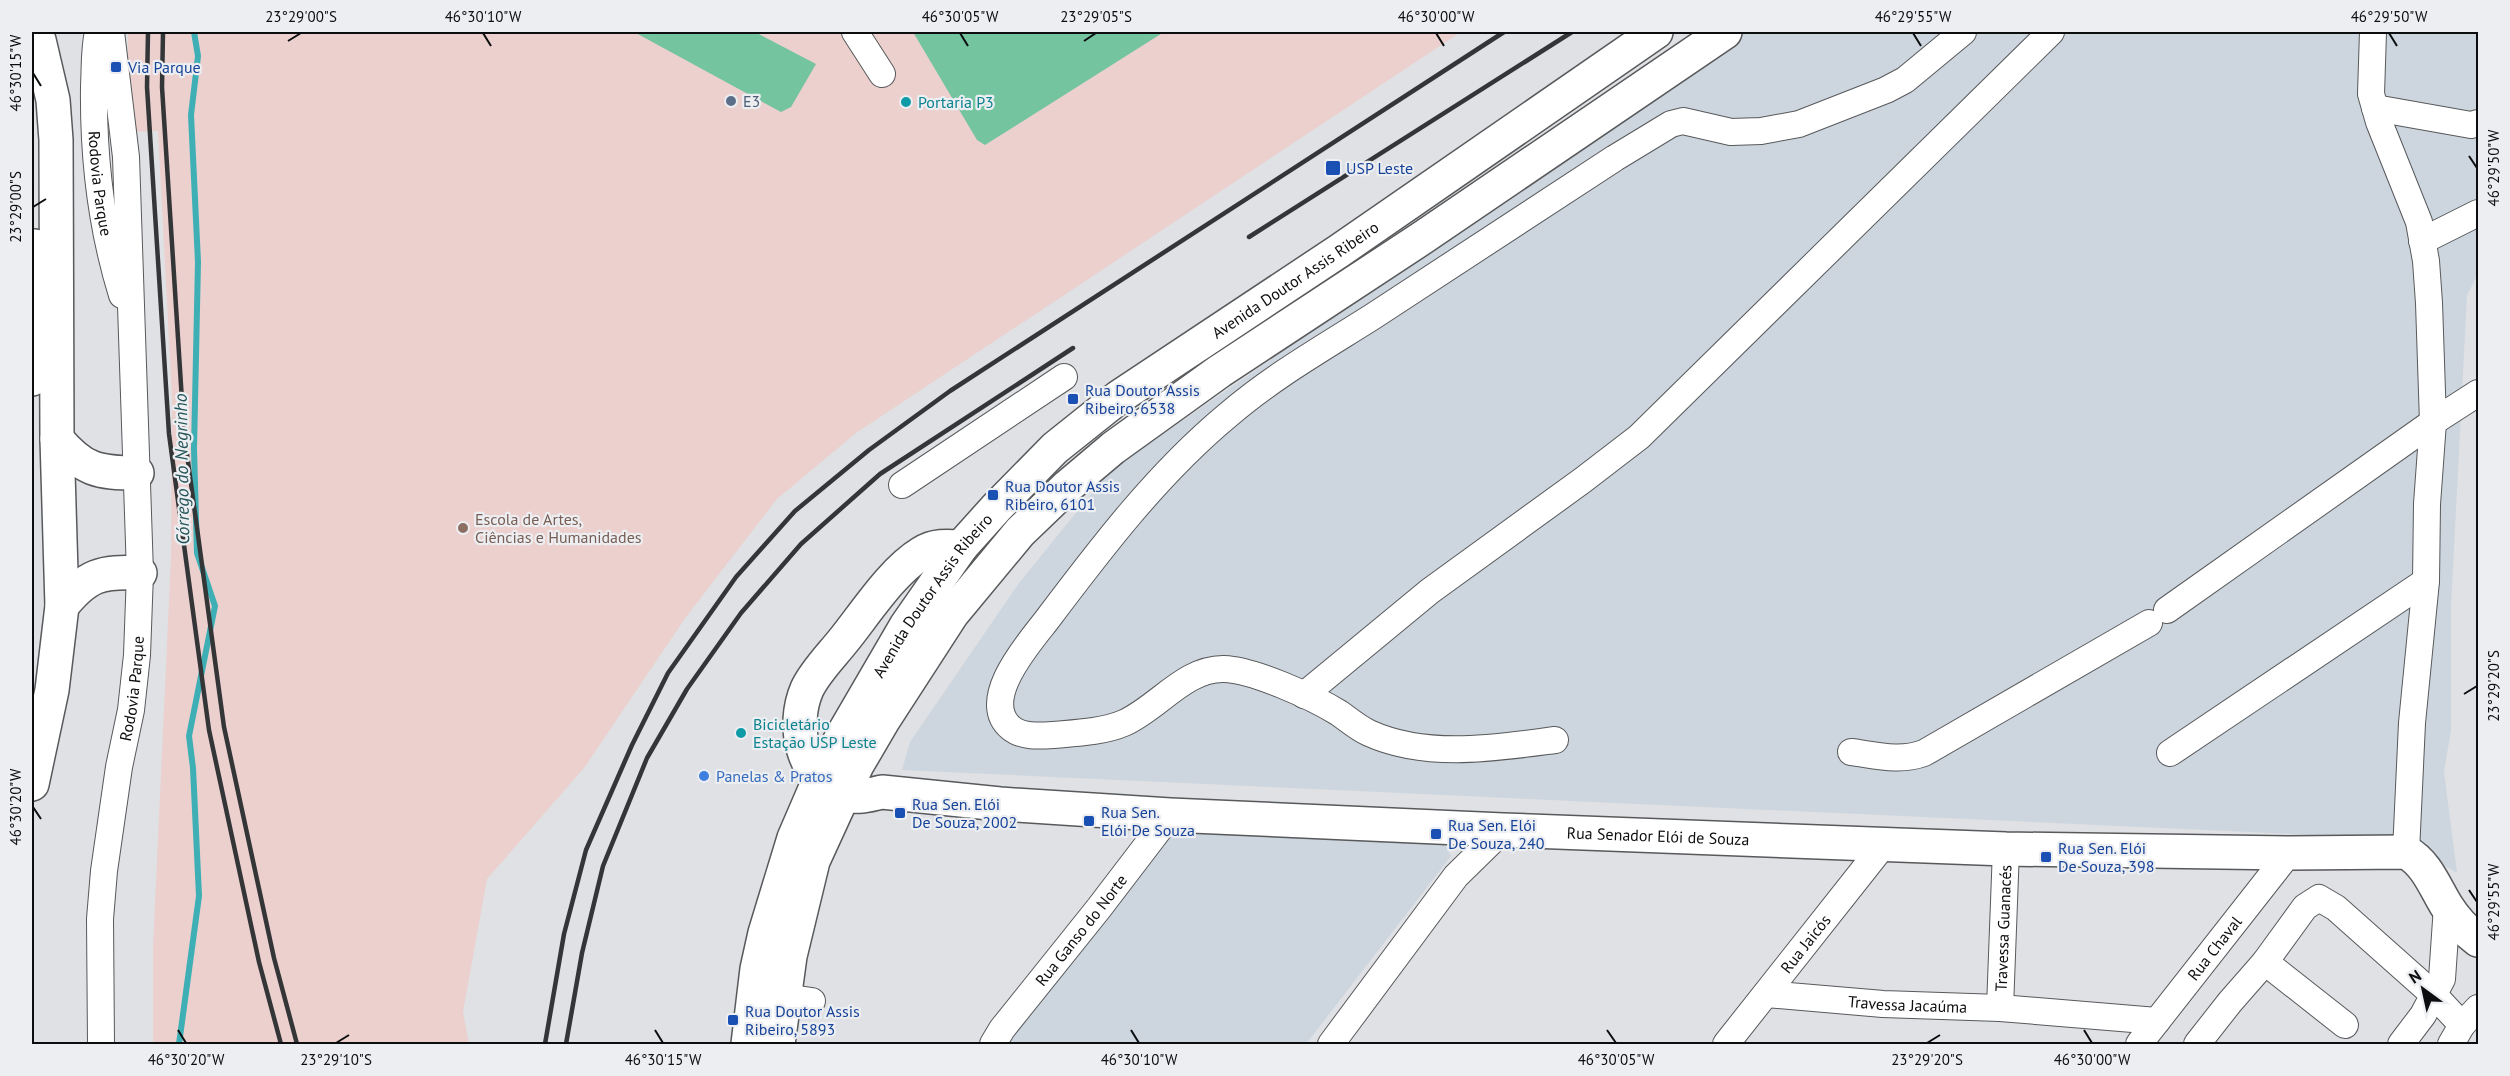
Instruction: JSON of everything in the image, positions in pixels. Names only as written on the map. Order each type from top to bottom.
[{"type":"main road","name":"Avenida Doutor Assis Ribeiro","points":[[778,1044],[798,999],[790,956],[831,788],[879,671],[906,626],[961,547],[1055,448],[1119,396],[1340,251],[1656,32]]},
{"type":"main road","name":"Avenida Doutor Assis Ribeiro","points":[[748,1044],[757,969],[765,933],[794,838],[831,788],[857,765],[918,664],[969,592],[1020,532],[1068,486],[1113,448],[1211,378],[1725,32]]},
{"type":"main road","points":[[32,379],[39,36]]},
{"type":"main road","points":[[32,784],[52,690],[62,606],[57,439],[56,140],[53,100],[39,36]]},
{"type":"main road","points":[[57,439],[71,456],[83,465],[98,471],[137,473]]},
{"type":"main road","points":[[831,788],[804,755],[800,738],[800,715],[807,688],[895,577],[920,554],[946,545],[961,547],[968,559],[970,569],[969,592]]},
{"type":"main road","points":[[62,606],[87,580],[103,574],[140,573]]},
{"type":"main road","points":[[32,756],[32,802]]},
{"type":"main road","points":[[857,765],[882,792]]},
{"type":"main road","name":"Rua Senador Elói de Souza","points":[[831,788],[867,796],[882,792],[1000,804],[1170,815],[1503,830],[2006,849],[2289,853],[2406,852]]},
{"type":"main road","points":[[2406,852],[2426,869],[2447,906],[2478,940]]},
{"type":"street","name":"Rodovia Parque","points":[[98,32],[95,42],[94,104],[99,197],[111,258],[133,330]]},
{"type":"street","name":"Rodovia Parque","points":[[101,1044],[100,919],[104,871],[132,699],[137,655],[140,573],[126,157],[111,32]]},
{"type":"street","points":[[855,32],[882,74]]},
{"type":"street","points":[[1555,740],[1505,747],[1416,748],[1366,731],[1337,712],[1304,695],[1237,670],[1204,671],[1189,679],[1138,716],[1109,729],[1036,736],[1020,733],[1009,727],[1002,716],[999,703],[1004,682],[1032,640],[1151,489],[1191,447],[1261,389],[1605,164],[1671,124],[1683,121],[1731,132],[1761,131],[1799,124],[1886,90],[1905,80],[1963,32]]},
{"type":"street","points":[[1304,695],[1430,591],[1639,437],[2051,32]]},
{"type":"street","points":[[2373,32],[2371,94],[2419,222],[2429,303],[2433,422],[2427,504],[2426,581],[2412,723],[2406,852]]},
{"type":"street","points":[[2375,108],[2471,125],[2478,123]]},
{"type":"street","points":[[2422,241],[2478,213]]},
{"type":"street","points":[[902,485],[1064,377]]},
{"type":"street","points":[[1851,752],[1895,758],[1913,757],[1924,753],[2158,617],[2433,422],[2478,393]]},
{"type":"street","points":[[2170,753],[2426,581]]},
{"type":"street","name":"Rua Ganso do Norte","points":[[993,1044],[1002,1029],[1100,909],[1170,815]]},
{"type":"street","points":[[1456,876],[1467,828]]},
{"type":"street","points":[[1331,1044],[1456,876],[1503,830]]},
{"type":"street","name":"Rua Jaicós","points":[[1726,1044],[1885,843]]},
{"type":"street","name":"Travessa Guanacés","points":[[2000,1008],[2006,849]]},
{"type":"street","name":"Rua Chaval","points":[[2139,1044],[2289,853]]},
{"type":"street","points":[[2197,1044],[2265,962],[2305,907],[2319,898],[2336,908],[2435,996],[2464,1026]]},
{"type":"street","points":[[2401,1044],[2435,996],[2442,979],[2447,906]]},
{"type":"street","points":[[2265,962],[2345,1025]]},
{"type":"street","name":"Travessa Jacaúma","points":[[1766,994],[1883,1004],[2000,1008],[2157,1021]]},
{"type":"shaded area","name":"Escola de Artes, Ciências e Humanidades","points":[[128,32],[1461,32],[856,433],[777,499],[686,617],[584,768],[487,879],[463,1012],[469,1044],[153,1044],[153,947],[171,557],[172,399],[158,131],[126,132]]},
{"type":"shaded area","points":[[1743,32],[2478,32],[2478,274],[2467,295],[2451,606],[2451,730],[2444,772],[2457,873],[2401,839],[902,770],[910,742],[1019,583],[1110,471]]},
{"type":"shaded area","points":[[1178,827],[1443,842],[1451,856],[1306,1044],[1003,1044],[1008,1035]]},
{"type":"green space","points":[[634,32],[755,32],[816,64],[791,107],[781,112]]},
{"type":"green space","points":[[913,32],[1164,32],[985,145],[977,140]]},
{"type":"waterway","name":"Córrego do Negrinho","points":[[179,1044],[199,896],[193,768],[189,736],[215,606],[197,553],[194,449],[198,262],[191,115],[198,56],[194,32]]},
{"type":"railway","points":[[148,32],[147,87],[169,434],[209,730],[259,962],[281,1044]]},
{"type":"railway","points":[[163,32],[162,87],[184,432],[224,727],[274,958],[297,1044]]},
{"type":"railway","points":[[545,1044],[564,934],[586,850],[632,745],[668,673],[736,577],[795,511],[869,450],[950,391],[1504,32]]},
{"type":"railway","points":[[1249,237],[1572,32]]},
{"type":"railway","points":[[566,1044],[582,953],[603,866],[647,758],[687,689],[741,613],[801,544],[880,474],[1073,348]]},
{"type":"place","name":"Via Parque","points":[[116,67]]},
{"type":"place","name":"E3","points":[[731,101]]},
{"type":"place","name":"Portaria P3","points":[[906,102]]},
{"type":"place","name":"USP Leste","points":[[1333,168]]},
{"type":"place","name":"Rua Doutor Assis Ribeiro, 6538","points":[[1073,399]]},
{"type":"place","name":"Rua Doutor Assis Ribeiro, 6101","points":[[993,495]]},
{"type":"place","name":"Escola de Artes, Ciências e Humanidades","points":[[463,528]]},
{"type":"place","name":"Bicicletário Estação USP Leste","points":[[741,733]]},
{"type":"place","name":"Panelas & Pratos","points":[[704,776]]},
{"type":"place","name":"Rua Sen. Elói De Souza, 2002","points":[[900,813]]},
{"type":"place","name":"Rua Sen. Elói De Souza","points":[[1089,821]]},
{"type":"place","name":"Rua Sen. Elói De Souza, 240","points":[[1436,834]]},
{"type":"place","name":"Rua Sen. Elói De Souza, 398","points":[[2046,857]]},
{"type":"place","name":"Rua Doutor Assis Ribeiro, 5893","points":[[733,1020]]}]
